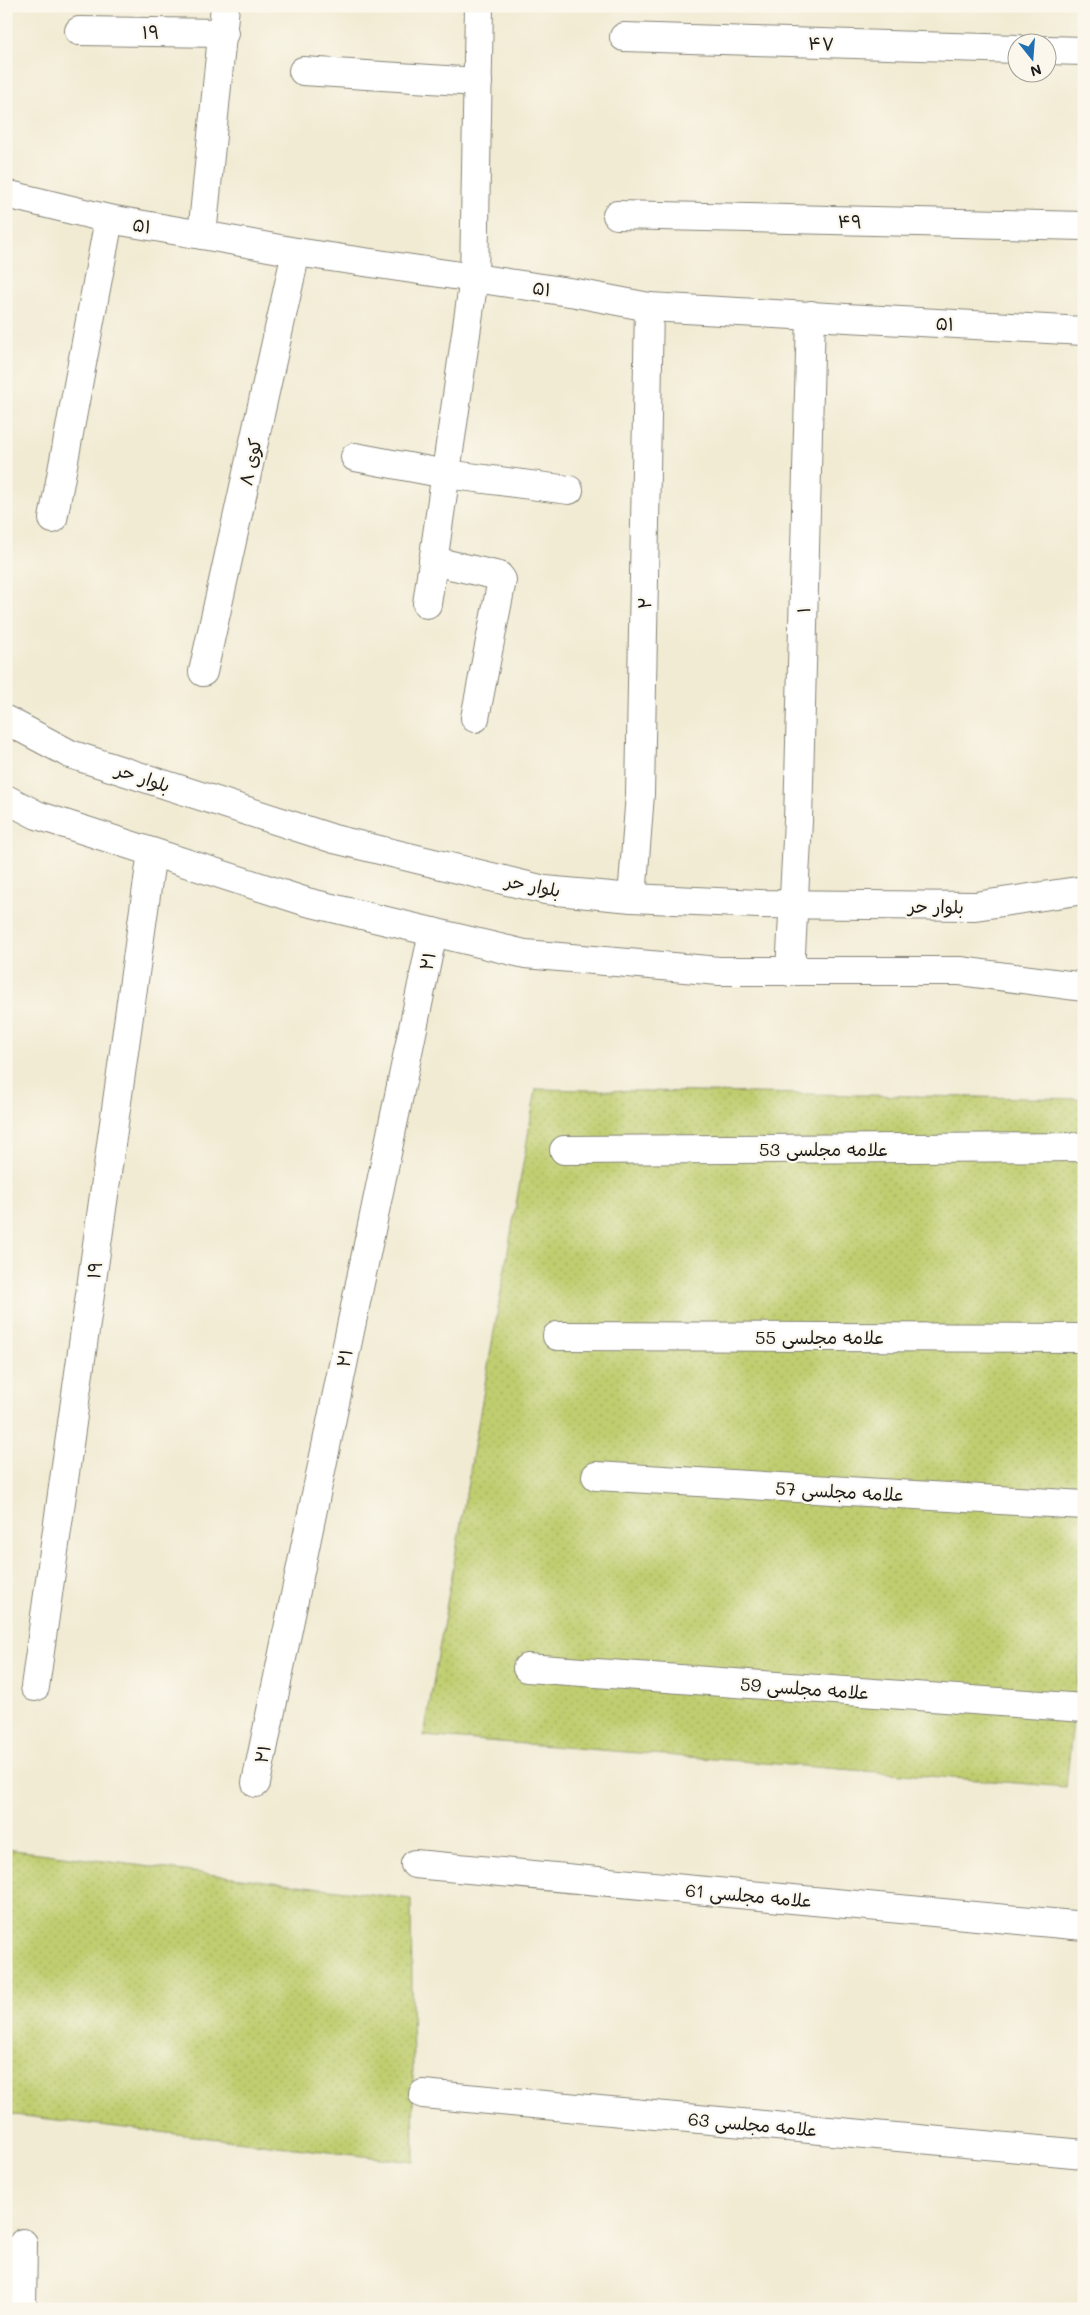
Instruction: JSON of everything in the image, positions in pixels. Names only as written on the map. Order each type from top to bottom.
[{"type":"street","points":[[426,604],[474,278],[479,6]]},
{"type":"street","points":[[202,236],[224,19]]},
{"type":"street","name":"۱۹","points":[[79,31],[224,19]]},
{"type":"street","name":"۴۷","points":[[624,37],[1008,49]]},
{"type":"street","points":[[1058,50],[1084,51]]},
{"type":"street","points":[[303,71],[478,82]]},
{"type":"street","name":"۵۱","points":[[6,194],[110,219],[202,236],[296,252],[576,293],[649,308],[811,315],[1084,331]]},
{"type":"street","name":"۴۹","points":[[617,215],[1084,226]]},
{"type":"street","points":[[53,519],[110,219]]},
{"type":"street","name":"کوی ۸","points":[[203,672],[296,252]]},
{"type":"street","name":"۲","points":[[632,898],[640,794],[649,308]]},
{"type":"street","name":"۱","points":[[790,972],[794,904],[811,315]]},
{"type":"street","points":[[355,457],[446,474],[569,490]]},
{"type":"street","points":[[433,561],[499,576],[502,580],[475,718]]},
{"type":"street","name":"بلوار حر","points":[[6,720],[70,754],[334,840],[545,890],[632,898],[794,904],[975,906],[1084,890]]},
{"type":"street","points":[[6,799],[37,815],[307,902],[525,954],[718,971],[960,971],[1084,987]]},
{"type":"street","name":"۱۹","points":[[35,1687],[152,852]]},
{"type":"street","name":"۲۱","points":[[256,1783],[433,932]]},
{"type":"street","name":"علامه مجلسی 53","points":[[564,1150],[1084,1147]]},
{"type":"street","name":"علامه مجلسی 55","points":[[556,1336],[1084,1338]]},
{"type":"street","name":"علامه مجلسی 57","points":[[596,1476],[1084,1505]]},
{"type":"street","name":"علامه مجلسی 59","points":[[527,1668],[1084,1708]]},
{"type":"street","name":"علامه مجلسی 61","points":[[415,1864],[1084,1926]]},
{"type":"street","name":"علامه مجلسی 63","points":[[423,2094],[1084,2154]]},
{"type":"street","points":[[22,2309],[23,2243]]},
{"type":"green space","points":[[536,1089],[1084,1099],[1084,1619],[1066,1787],[424,1736]]},
{"type":"green space","points":[[6,1849],[411,1899],[414,2162],[6,2114]]}]
